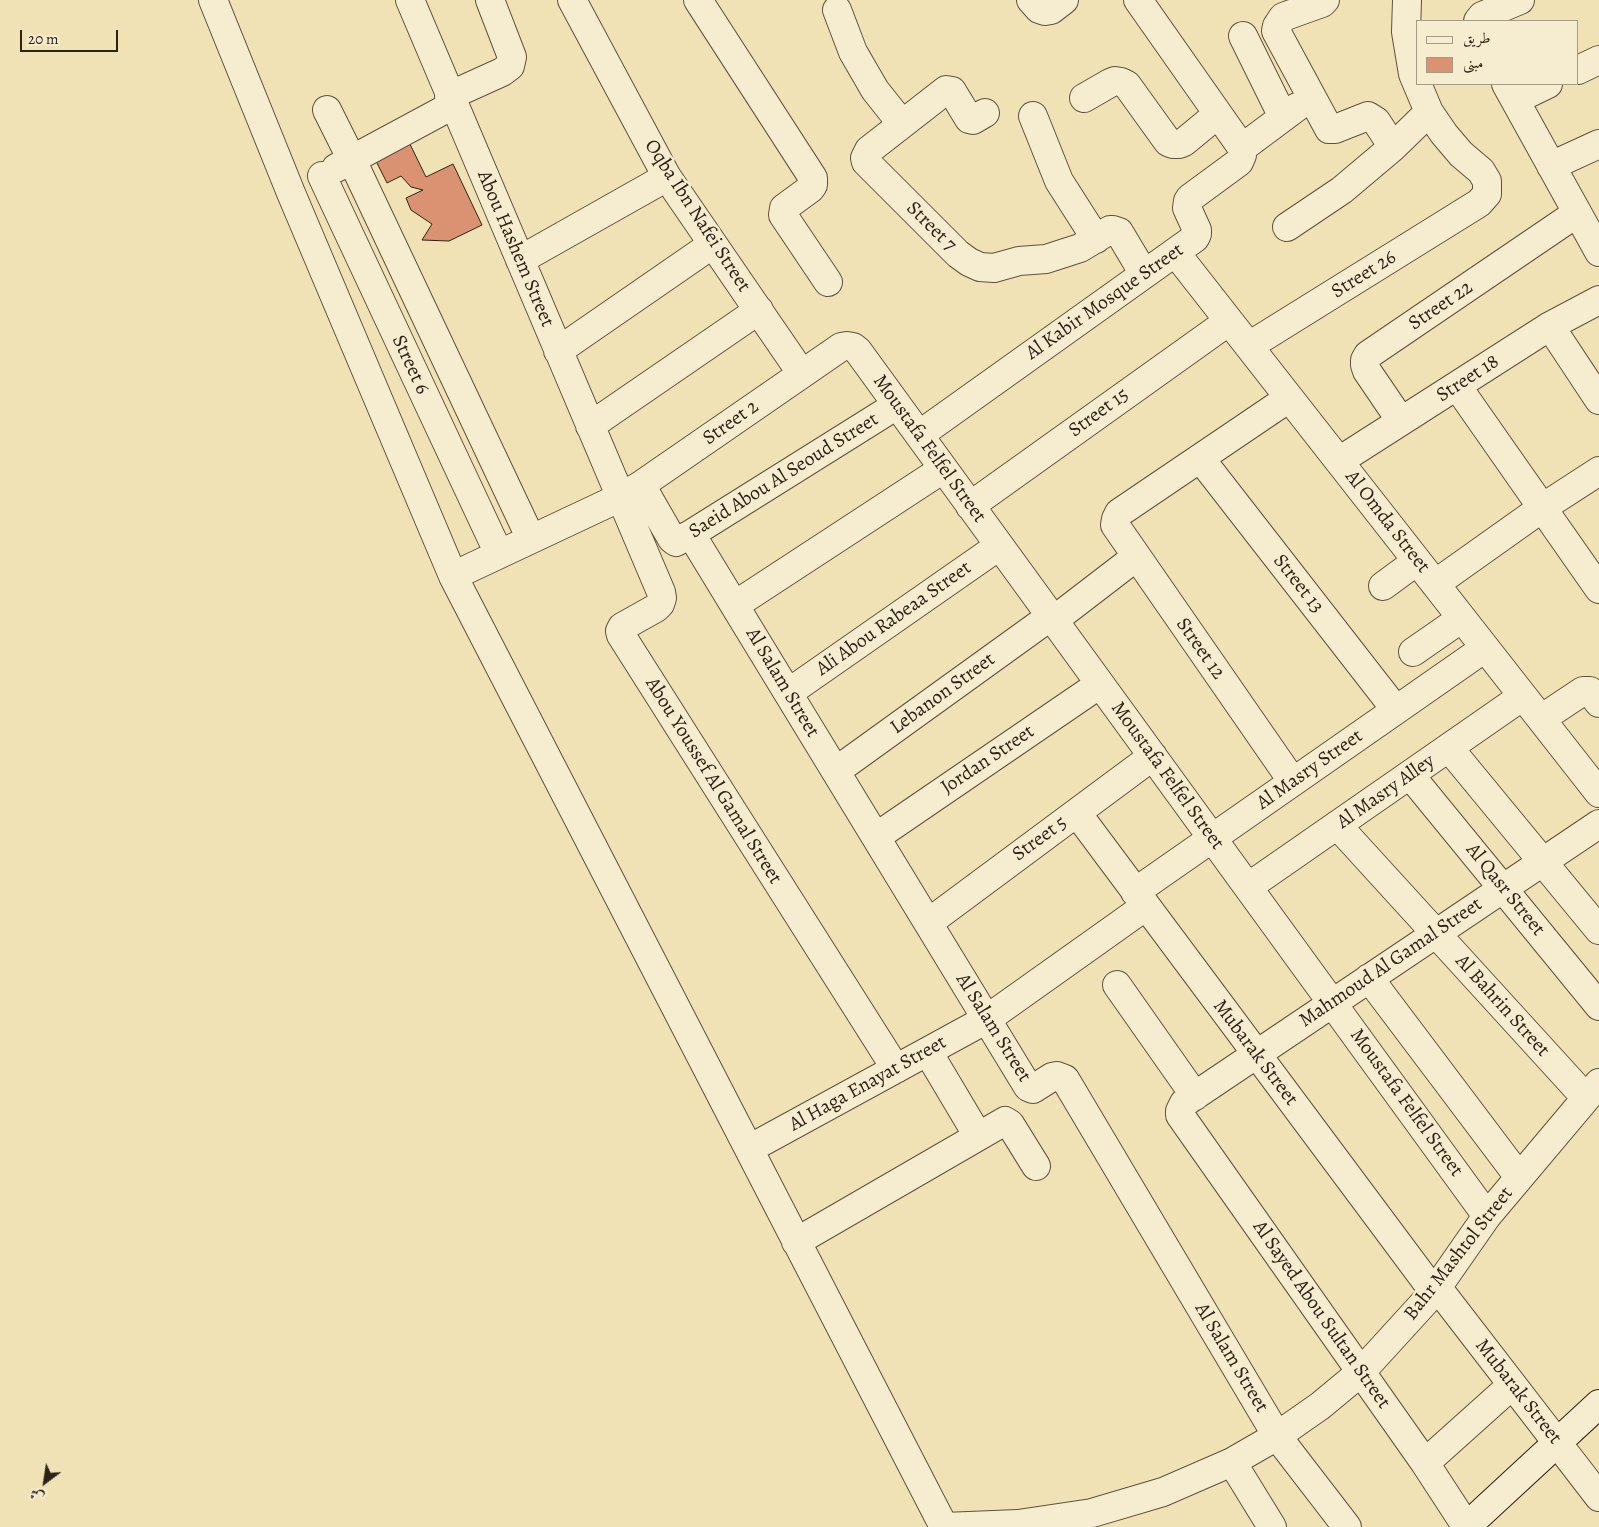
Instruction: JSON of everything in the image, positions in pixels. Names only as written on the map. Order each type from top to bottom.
[{"type":"street","points":[[213,0],[290,193],[453,576],[944,1527]]},
{"type":"street","name":"Abou Hashem Street","points":[[410,0],[590,426],[631,491]]},
{"type":"street","points":[[290,193],[352,160],[510,66],[512,57],[490,0]]},
{"type":"street","name":"Oqba Ibn Nafei Street","points":[[572,0],[667,177],[802,374]]},
{"type":"street","points":[[698,0],[813,178],[813,185],[810,189],[784,208],[783,215],[828,282]]},
{"type":"street","points":[[1031,0],[1039,9],[1045,11],[1051,10],[1064,0]]},
{"type":"street","points":[[1138,0],[1242,148],[1312,97]]},
{"type":"street","points":[[1325,0],[1322,3],[1283,17],[1276,31],[1329,129],[1335,129],[1368,116],[1376,121],[1393,147]]},
{"type":"street","points":[[1407,0],[1406,32],[1413,74],[1416,81]]},
{"type":"street","points":[[1479,20],[1482,16],[1520,0]]},
{"type":"street","points":[[838,10],[853,52],[875,90],[902,124]]},
{"type":"street","points":[[1243,36],[1283,118]]},
{"type":"street","points":[[1579,70],[1599,60]]},
{"type":"street","points":[[1084,98],[1115,81],[1127,85],[1168,142],[1173,144],[1184,142],[1218,114]]},
{"type":"street","points":[[1287,227],[1342,190],[1393,147],[1429,112],[1418,85]]},
{"type":"street","points":[[1543,85],[1510,92],[1551,166],[1587,219],[1599,252]]},
{"type":"street","name":"Street 7","points":[[985,113],[974,120],[970,120],[952,91],[948,89],[869,150],[865,158],[866,162],[968,262],[980,267],[994,268],[1019,261],[1046,259],[1080,248],[1110,230],[1119,232],[1144,274]]},
{"type":"street","points":[[327,110],[531,539]]},
{"type":"street","name":"Street 26","points":[[1249,346],[1479,203],[1486,194],[1487,182],[1481,171],[1461,154],[1429,112]]},
{"type":"street","points":[[1034,116],[1059,180],[1096,239]]},
{"type":"street","points":[[1551,166],[1599,144]]},
{"type":"street","name":"Al Kabir Mosque Street","points":[[918,435],[1195,238],[1197,230],[1187,208],[1190,198],[1234,167],[1242,155],[1242,148]]},
{"type":"street","name":"Street 6","points":[[322,176],[499,554]]},
{"type":"street","points":[[520,260],[667,177]]},
{"type":"street","name":"Street 22","points":[[1401,421],[1367,371],[1365,365],[1368,356],[1587,219]]},
{"type":"street","points":[[558,351],[713,244]]},
{"type":"street","name":"Al Omda Street","points":[[1175,252],[1599,793]]},
{"type":"street","name":"Street 18","points":[[1339,461],[1550,326],[1599,300]]},
{"type":"street","points":[[590,426],[759,310]]},
{"type":"street","name":"Street 15","points":[[970,506],[1229,320]]},
{"type":"street","points":[[1550,326],[1599,400]]},
{"type":"street","name":"Street 2","points":[[453,576],[631,491],[841,347]]},
{"type":"street","name":"Moustafa Felfel Street","points":[[841,347],[853,347],[858,351],[1487,1216]]},
{"type":"street","points":[[1457,386],[1599,589]]},
{"type":"street","points":[[1200,458],[1289,398]]},
{"type":"street","name":"Saeid Abou Al Seoud Street","points":[[631,491],[674,541],[679,541],[897,406]]},
{"type":"street","name":"Street 12","points":[[1200,458],[1119,514],[1115,525],[1293,782]]},
{"type":"street","name":"Street 13","points":[[1200,458],[1396,710]]},
{"type":"street","points":[[734,604],[943,469]]},
{"type":"street","points":[[1435,584],[1542,508],[1599,471]]},
{"type":"street","name":"Abou Youssef Al Gamal Street","points":[[631,491],[662,598],[656,608],[622,627],[620,630],[621,635],[896,1069]]},
{"type":"street","name":"Al Salam Street","points":[[691,534],[1028,1088],[1033,1089],[1052,1077],[1057,1076],[1065,1079],[1277,1436],[1347,1527]]},
{"type":"street","name":"Ali Abou Rabeaa Street","points":[[788,692],[999,546]]},
{"type":"street","name":"Lebanon Street","points":[[836,771],[1136,557]]},
{"type":"street","points":[[1383,586],[1417,561]]},
{"type":"street","points":[[1413,652],[1462,618]]},
{"type":"street","name":"Al Masry Street","points":[[987,1020],[1140,899],[1212,838],[1485,648]]},
{"type":"street","name":"Jordan Street","points":[[876,837],[1100,684]]},
{"type":"street","points":[[1541,719],[1583,691],[1590,691],[1599,703]]},
{"type":"street","name":"Al Masry Alley","points":[[1248,887],[1523,696]]},
{"type":"street","points":[[1449,748],[1599,930]]},
{"type":"street","name":"Street 5","points":[[928,922],[1153,756]]},
{"type":"street","name":"Al Qasr Street","points":[[1410,775],[1599,1006]]},
{"type":"street","name":"Mubarak Street","points":[[1077,813],[1256,1054],[1435,1290],[1512,1384],[1599,1497]]},
{"type":"street","name":"Mahmoud Al Gamal Street","points":[[1189,1100],[1599,824]]},
{"type":"street","name":"Al Bahrin Street","points":[[1337,825],[1436,934],[1592,1091]]},
{"type":"street","points":[[1369,978],[1519,1177]]},
{"type":"street","name":"Al Sayed Abou Sultan Street","points":[[1117,985],[1189,1100],[1180,1111],[1180,1115],[1425,1463],[1466,1527]]},
{"type":"street","name":"Al Haga Enayat Street","points":[[749,1149],[987,1020]]},
{"type":"street","points":[[928,1052],[978,1136]]},
{"type":"street","name":"Bahr Mashtol Street","points":[[944,1527],[1018,1524],[1092,1513],[1163,1492],[1232,1462],[1277,1436],[1320,1406],[1361,1372],[1435,1290],[1487,1216],[1592,1091]]},
{"type":"street","points":[[796,1242],[1002,1123],[1008,1122],[1036,1166]]},
{"type":"street","points":[[1425,1463],[1512,1384]]},
{"type":"street","points":[[1466,1527],[1599,1404]]},
{"type":"street","points":[[1232,1462],[1272,1527]]},
{"type":"building","points":[[407,138],[426,177],[453,164],[482,225],[449,241],[422,240],[432,224],[411,210],[406,198],[423,190],[411,187],[401,176],[387,183],[373,155]]}]
